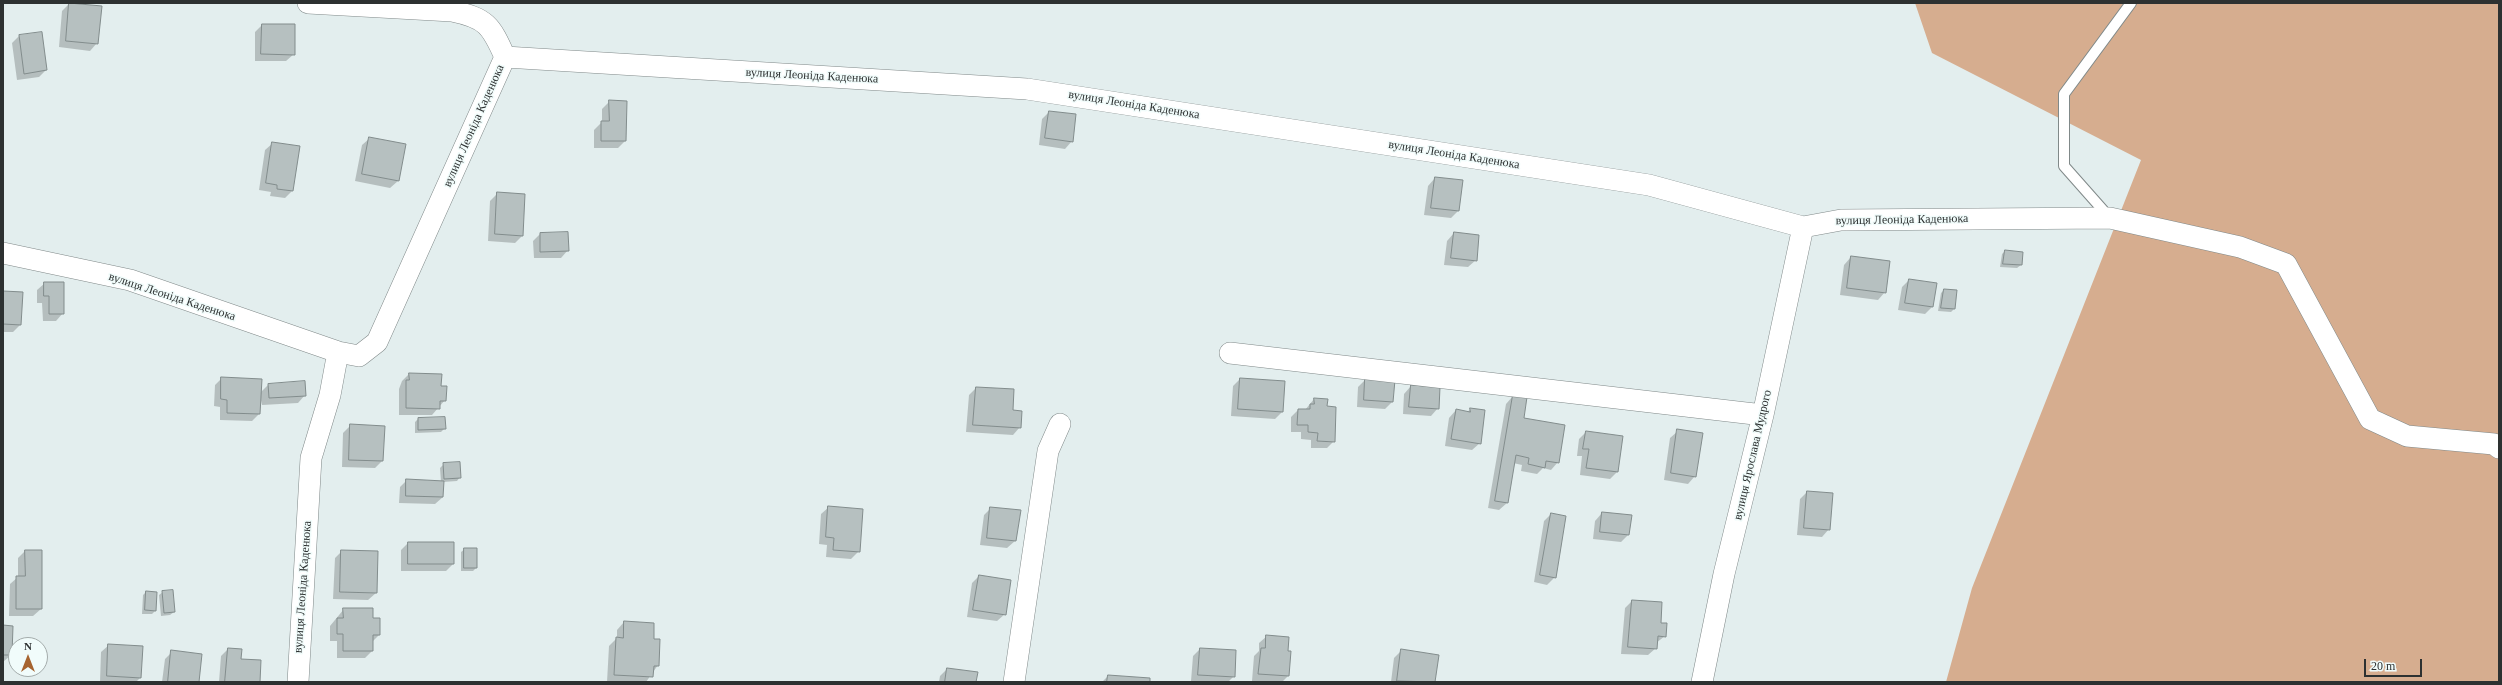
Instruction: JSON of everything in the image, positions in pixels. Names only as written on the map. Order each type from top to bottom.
[{"type":"street","points":[[308,3],[452,11],[468,14],[482,20],[490,28],[505,57]]},
{"type":"street","name":"вулиця Леоніда Каденюка","points":[[3,252],[130,280],[338,352],[358,356],[377,342],[505,57],[1028,89],[1649,185],[1804,227],[1841,220],[2110,218],[2240,247],[2286,264],[2370,419],[2407,436],[2494,444],[2499,448]]},
{"type":"street","name":"вулиця Ярослава Мудрого","points":[[1702,682],[1724,574],[1763,415],[1804,227]]},
{"type":"street","name":"вулиця Леоніда Каденюка","points":[[298,682],[311,458],[330,395],[338,352]]},
{"type":"street","points":[[1230,353],[1763,415]]},
{"type":"street","points":[[1014,682],[1048,451],[1060,424]]},
{"type":"lane","points":[[2110,218],[2064,166],[2064,94],[2131,3]]},
{"type":"shaded area","points":[[1915,3],[2499,3],[2499,682],[1946,682],[1972,588],[2141,160],[1932,53]]},
{"type":"building","points":[[69,3],[102,6],[98,44],[66,41]]},
{"type":"building","points":[[262,24],[295,24],[295,55],[261,54]]},
{"type":"building","points":[[42,32],[47,70],[24,74],[19,35]]},
{"type":"building","points":[[609,100],[627,101],[626,141],[601,141],[601,121],[609,121]]},
{"type":"building","points":[[1049,111],[1076,114],[1073,142],[1045,138]]},
{"type":"building","points":[[369,137],[406,144],[399,181],[362,174]]},
{"type":"building","points":[[272,142],[300,146],[293,191],[277,189],[277,185],[266,183]]},
{"type":"building","points":[[1435,177],[1463,180],[1459,211],[1431,208]]},
{"type":"building","points":[[497,192],[525,194],[523,236],[495,234]]},
{"type":"building","points":[[568,232],[569,251],[540,252],[540,233]]},
{"type":"building","points":[[1454,232],[1479,235],[1477,261],[1451,258]]},
{"type":"building","points":[[2005,250],[2023,252],[2022,265],[2003,264]]},
{"type":"building","points":[[1851,256],[1890,261],[1886,293],[1847,288]]},
{"type":"building","points":[[1909,279],[1937,283],[1933,307],[1905,303]]},
{"type":"building","points":[[44,282],[64,282],[64,314],[49,314],[49,296],[44,296]]},
{"type":"building","points":[[1944,289],[1957,290],[1955,309],[1941,308]]},
{"type":"building","points":[[3,291],[23,292],[21,325],[3,324]]},
{"type":"building","points":[[409,373],[442,374],[441,386],[447,386],[446,401],[440,401],[440,409],[406,408],[406,380],[409,380]]},
{"type":"building","points":[[221,377],[262,379],[260,414],[227,413],[227,400],[221,399]]},
{"type":"building","points":[[1240,378],[1285,381],[1283,412],[1238,409]]},
{"type":"building","points":[[1365,379],[1395,380],[1393,402],[1364,400]]},
{"type":"building","points":[[305,381],[306,396],[269,398],[268,384]]},
{"type":"building","points":[[1411,385],[1440,387],[1439,409],[1409,407]]},
{"type":"building","points":[[976,387],[1014,389],[1013,410],[1022,411],[1021,428],[973,425]]},
{"type":"building","points":[[1513,395],[1527,397],[1524,418],[1565,425],[1559,463],[1546,461],[1545,468],[1528,464],[1529,458],[1516,455],[1508,503],[1495,501]]},
{"type":"building","points":[[1314,398],[1328,399],[1327,406],[1336,407],[1335,442],[1317,441],[1318,433],[1308,432],[1308,425],[1297,425],[1298,409],[1310,409],[1310,404],[1314,404]]},
{"type":"building","points":[[1470,408],[1485,410],[1481,444],[1451,439],[1456,409],[1470,412]]},
{"type":"building","points":[[445,417],[446,429],[418,430],[418,418]]},
{"type":"building","points":[[350,424],[385,426],[383,461],[349,460]]},
{"type":"building","points":[[1677,429],[1703,433],[1696,477],[1671,473]]},
{"type":"building","points":[[1586,431],[1623,436],[1618,472],[1586,468],[1589,449],[1583,449]]},
{"type":"building","points":[[460,462],[461,478],[444,479],[443,463]]},
{"type":"building","points":[[406,479],[444,481],[443,497],[406,496]]},
{"type":"building","points":[[1807,491],[1833,493],[1830,530],[1804,528]]},
{"type":"building","points":[[828,506],[863,509],[860,552],[833,550],[834,538],[826,537]]},
{"type":"building","points":[[990,507],[1021,510],[1016,541],[987,538]]},
{"type":"building","points":[[1602,512],[1632,515],[1629,535],[1600,532]]},
{"type":"building","points":[[1551,513],[1566,516],[1556,578],[1540,575]]},
{"type":"building","points":[[408,542],[454,542],[454,564],[408,564]]},
{"type":"building","points":[[464,548],[477,548],[477,568],[464,568]]},
{"type":"building","points":[[25,550],[42,550],[42,609],[16,609],[16,576],[25,576]]},
{"type":"building","points":[[341,550],[378,551],[377,593],[340,592]]},
{"type":"building","points":[[979,575],[1011,580],[1006,615],[973,610]]},
{"type":"building","points":[[173,590],[175,612],[164,613],[162,591]]},
{"type":"building","points":[[146,591],[157,592],[156,611],[145,610]]},
{"type":"building","points":[[1632,600],[1662,602],[1661,623],[1667,623],[1666,637],[1658,636],[1657,649],[1628,647]]},
{"type":"building","points":[[343,608],[373,608],[373,618],[380,618],[380,635],[373,635],[373,651],[343,651],[343,634],[337,634],[337,618],[343,618]]},
{"type":"building","points":[[624,621],[654,623],[654,639],[660,639],[659,666],[654,666],[653,677],[614,675],[616,637],[623,638]]},
{"type":"building","points":[[3,625],[13,626],[13,637],[8,637],[8,655],[3,655]]},
{"type":"building","points":[[1266,635],[1289,637],[1288,651],[1291,651],[1289,676],[1258,674],[1261,648],[1265,648]]},
{"type":"building","points":[[108,644],[143,646],[141,678],[107,676]]},
{"type":"building","points":[[228,648],[242,649],[241,659],[261,660],[260,682],[225,682]]},
{"type":"building","points":[[1200,648],[1236,650],[1235,677],[1198,675]]},
{"type":"building","points":[[1401,649],[1439,655],[1435,682],[1397,681]]},
{"type":"building","points":[[171,650],[202,654],[199,682],[168,682]]},
{"type":"building","points":[[947,668],[978,672],[976,682],[945,682]]},
{"type":"building","points":[[1108,675],[1150,678],[1150,682],[1107,682]]}]
